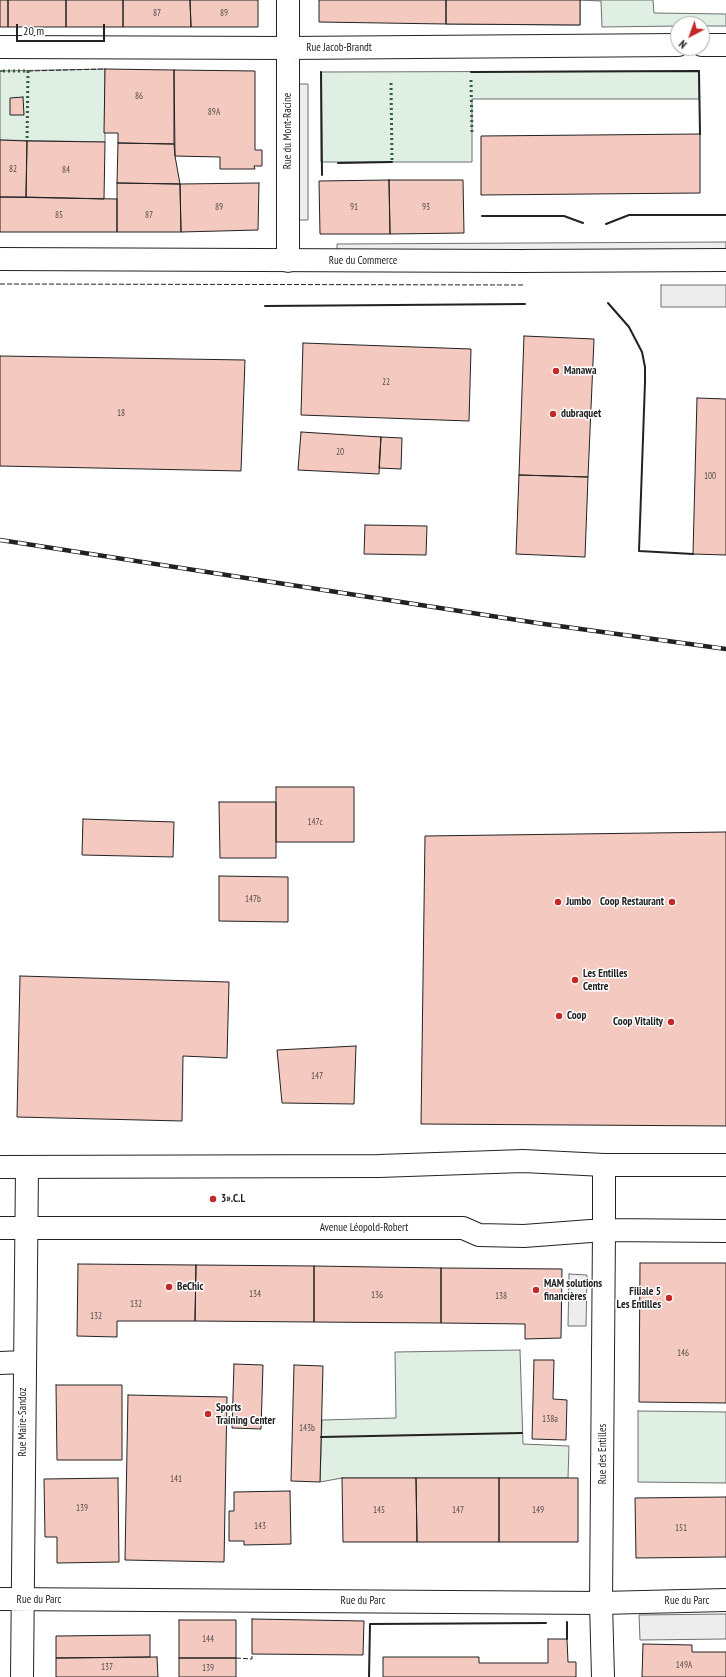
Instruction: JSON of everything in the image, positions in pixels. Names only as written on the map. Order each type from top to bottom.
[{"type":"street","name":"Rue du Mont-Racine","points":[[288,0],[288,261]]},
{"type":"street","name":"Rue Jacob-Brandt","points":[[0,47],[288,48],[670,45]]},
{"type":"street","points":[[710,45],[726,45]]},
{"type":"street","name":"Rue du Commerce","points":[[0,259],[288,261],[726,260]]},
{"type":"street","points":[[0,1167],[379,1166],[523,1161],[604,1165],[726,1165]]},
{"type":"street","name":"Rue des Entilles","points":[[603,1677],[604,1165]]},
{"type":"street","name":"Rue Maire-Sandoz","points":[[22,1677],[27,1167]]},
{"type":"street","name":"Avenue Léopold-Robert","points":[[0,1228],[463,1228],[480,1235],[524,1236],[604,1230],[726,1231]]},
{"type":"street","points":[[0,1362],[24,1362]]},
{"type":"street","name":"Rue du Parc","points":[[0,1599],[602,1603],[726,1600]]},
{"type":"green space","points":[[446,0],[580,0],[580,25],[446,24]]},
{"type":"green space","points":[[580,0],[653,0],[654,13],[726,14],[726,26],[710,26],[710,16],[670,16],[670,26],[602,27],[601,1]]},
{"type":"green space","points":[[105,69],[105,142],[0,140],[0,71]]},
{"type":"green space","points":[[699,71],[699,99],[472,99],[472,162],[321,162],[321,72]]},
{"type":"green space","points":[[520,1350],[523,1444],[569,1446],[568,1478],[342,1478],[320,1482],[322,1420],[396,1418],[395,1352]]},
{"type":"green space","points":[[638,1411],[726,1412],[726,1483],[638,1482]]},
{"type":"shaded area","points":[[297,84],[308,84],[308,220],[297,220]]},
{"type":"shaded area","points":[[726,242],[726,252],[337,254],[337,244]]},
{"type":"shaded area","points":[[661,285],[726,285],[726,307],[661,307]]},
{"type":"shaded area","points":[[569,1274],[587,1275],[586,1326],[568,1326]]},
{"type":"shaded area","points":[[726,1614],[726,1639],[640,1640],[639,1615]]},
{"type":"building","points":[[0,0],[8,0],[8,27],[0,27]]},
{"type":"building","points":[[8,0],[66,0],[66,27],[8,27]]},
{"type":"building","points":[[66,0],[123,0],[123,27],[66,27]]},
{"type":"building","points":[[123,0],[190,0],[191,27],[123,27]]},
{"type":"building","points":[[190,0],[258,0],[258,27],[191,27]]},
{"type":"building","points":[[319,0],[446,0],[446,24],[319,22]]},
{"type":"building","points":[[446,0],[580,0],[580,25],[446,24]]},
{"type":"building","points":[[105,69],[174,70],[174,144],[118,143],[118,133],[104,133]]},
{"type":"building","points":[[174,70],[255,71],[255,150],[262,150],[262,166],[254,166],[255,169],[220,169],[220,157],[175,156]]},
{"type":"building","points":[[23,97],[24,115],[10,115],[10,98]]},
{"type":"building","points":[[700,134],[700,193],[481,195],[481,136]]},
{"type":"building","points":[[0,140],[27,141],[26,197],[0,197]]},
{"type":"building","points":[[27,141],[105,142],[104,199],[26,197]]},
{"type":"building","points":[[118,143],[174,144],[180,184],[117,183]]},
{"type":"building","points":[[389,180],[390,234],[320,234],[319,181]]},
{"type":"building","points":[[389,180],[463,180],[464,233],[390,234]]},
{"type":"building","points":[[117,183],[180,184],[181,232],[117,232]]},
{"type":"building","points":[[259,183],[258,230],[181,232],[180,184]]},
{"type":"building","points":[[0,197],[117,199],[117,232],[0,232]]},
{"type":"building","points":[[524,336],[594,339],[588,477],[519,475]]},
{"type":"building","points":[[303,343],[471,349],[469,421],[301,415]]},
{"type":"building","points":[[0,356],[245,360],[241,471],[0,466]]},
{"type":"building","points":[[697,398],[726,399],[726,555],[693,554]]},
{"type":"building","points":[[301,432],[381,437],[379,474],[298,470]]},
{"type":"building","points":[[381,437],[402,438],[401,469],[379,468]]},
{"type":"building","points":[[519,475],[588,477],[585,557],[516,554]]},
{"type":"building","points":[[365,525],[427,526],[426,555],[364,554]]},
{"type":"building","points":[[276,787],[354,787],[354,842],[276,842]]},
{"type":"building","points":[[219,802],[276,802],[276,858],[220,858]]},
{"type":"building","points":[[83,819],[174,822],[173,857],[82,855]]},
{"type":"building","name":"Les Entilles Centre","points":[[726,832],[726,1126],[421,1124],[425,836]]},
{"type":"building","points":[[219,876],[288,877],[288,922],[219,921]]},
{"type":"building","points":[[20,976],[229,982],[227,1058],[183,1056],[182,1121],[17,1117]]},
{"type":"building","points":[[356,1046],[354,1104],[282,1103],[277,1050]]},
{"type":"building","points":[[640,1263],[726,1263],[726,1403],[639,1402]]},
{"type":"building","points":[[78,1264],[196,1265],[195,1321],[117,1321],[117,1337],[77,1336]]},
{"type":"building","points":[[196,1265],[314,1266],[314,1322],[195,1321]]},
{"type":"building","points":[[314,1266],[441,1268],[441,1323],[314,1322]]},
{"type":"building","points":[[441,1268],[562,1269],[561,1338],[525,1339],[525,1324],[441,1323]]},
{"type":"building","points":[[534,1360],[554,1360],[553,1399],[567,1400],[566,1440],[532,1439]]},
{"type":"building","points":[[234,1364],[263,1365],[261,1429],[232,1428]]},
{"type":"building","points":[[294,1365],[323,1366],[320,1482],[291,1481]]},
{"type":"building","points":[[56,1385],[122,1385],[122,1460],[57,1460]]},
{"type":"building","points":[[128,1395],[227,1397],[224,1562],[125,1560]]},
{"type":"building","points":[[118,1478],[119,1562],[57,1563],[57,1537],[45,1537],[44,1479]]},
{"type":"building","points":[[342,1478],[416,1478],[417,1542],[343,1542]]},
{"type":"building","points":[[416,1478],[499,1478],[499,1542],[417,1542]]},
{"type":"building","points":[[499,1478],[578,1478],[578,1542],[499,1542]]},
{"type":"building","points":[[290,1491],[291,1544],[244,1545],[244,1541],[229,1541],[229,1511],[234,1511],[234,1492]]},
{"type":"building","points":[[726,1497],[726,1557],[636,1558],[635,1498]]},
{"type":"building","points":[[252,1619],[364,1621],[363,1655],[252,1654]]},
{"type":"building","points":[[179,1620],[236,1620],[236,1658],[179,1658]]},
{"type":"building","points":[[150,1635],[150,1657],[56,1658],[56,1636]]},
{"type":"building","points":[[548,1639],[567,1639],[568,1662],[576,1662],[576,1677],[383,1677],[383,1657],[479,1657],[479,1663],[548,1663]]},
{"type":"building","points":[[643,1644],[692,1645],[692,1652],[726,1652],[726,1677],[642,1677]]},
{"type":"building","points":[[157,1657],[158,1677],[56,1677],[56,1658]]},
{"type":"building","points":[[179,1658],[236,1658],[236,1677],[179,1677]]},
{"type":"railway","points":[[0,540],[537,623],[726,649]]},
{"type":"hedge","points":[[3,71],[28,71],[27,141]]},
{"type":"hedge","points":[[471,80],[472,135]]},
{"type":"hedge","points":[[391,83],[392,162]]},
{"type":"fence","points":[[28,71],[105,69]]},
{"type":"fence","points":[[0,284],[524,285]]},
{"type":"fence","points":[[236,1658],[252,1659],[252,1654]]},
{"type":"wall","points":[[471,72],[699,71],[700,134]]},
{"type":"wall","points":[[321,72],[322,175]]},
{"type":"wall","points":[[338,163],[392,162]]},
{"type":"wall","points":[[606,224],[629,215],[726,215]]},
{"type":"wall","points":[[482,216],[564,216],[583,223]]},
{"type":"wall","points":[[608,303],[629,327],[642,352],[645,367],[639,551],[693,554]]},
{"type":"wall","points":[[265,306],[525,304]]},
{"type":"wall","points":[[321,1437],[522,1433]]},
{"type":"wall","points":[[567,1622],[567,1639]]},
{"type":"wall","points":[[369,1677],[370,1624],[546,1623]]},
{"type":"place","name":"Manawa","points":[[556,371]]},
{"type":"place","name":"dubraquet","points":[[553,414]]},
{"type":"place","name":"Jumbo","points":[[558,902]]},
{"type":"place","name":"Coop Restaurant","points":[[672,902]]},
{"type":"place","name":"Les Entilles Centre","points":[[575,980]]},
{"type":"place","name":"Coop","points":[[559,1016]]},
{"type":"place","name":"Coop Vitality","points":[[671,1022]]},
{"type":"place","name":"3».C.L","points":[[213,1199]]},
{"type":"place","name":"BeChic","points":[[169,1287]]},
{"type":"place","name":"MAM solutions financières","points":[[536,1290]]},
{"type":"place","name":"Filiale 5 Les Entilles","points":[[669,1298]]},
{"type":"place","name":"Sports Training Center","points":[[208,1414]]}]
